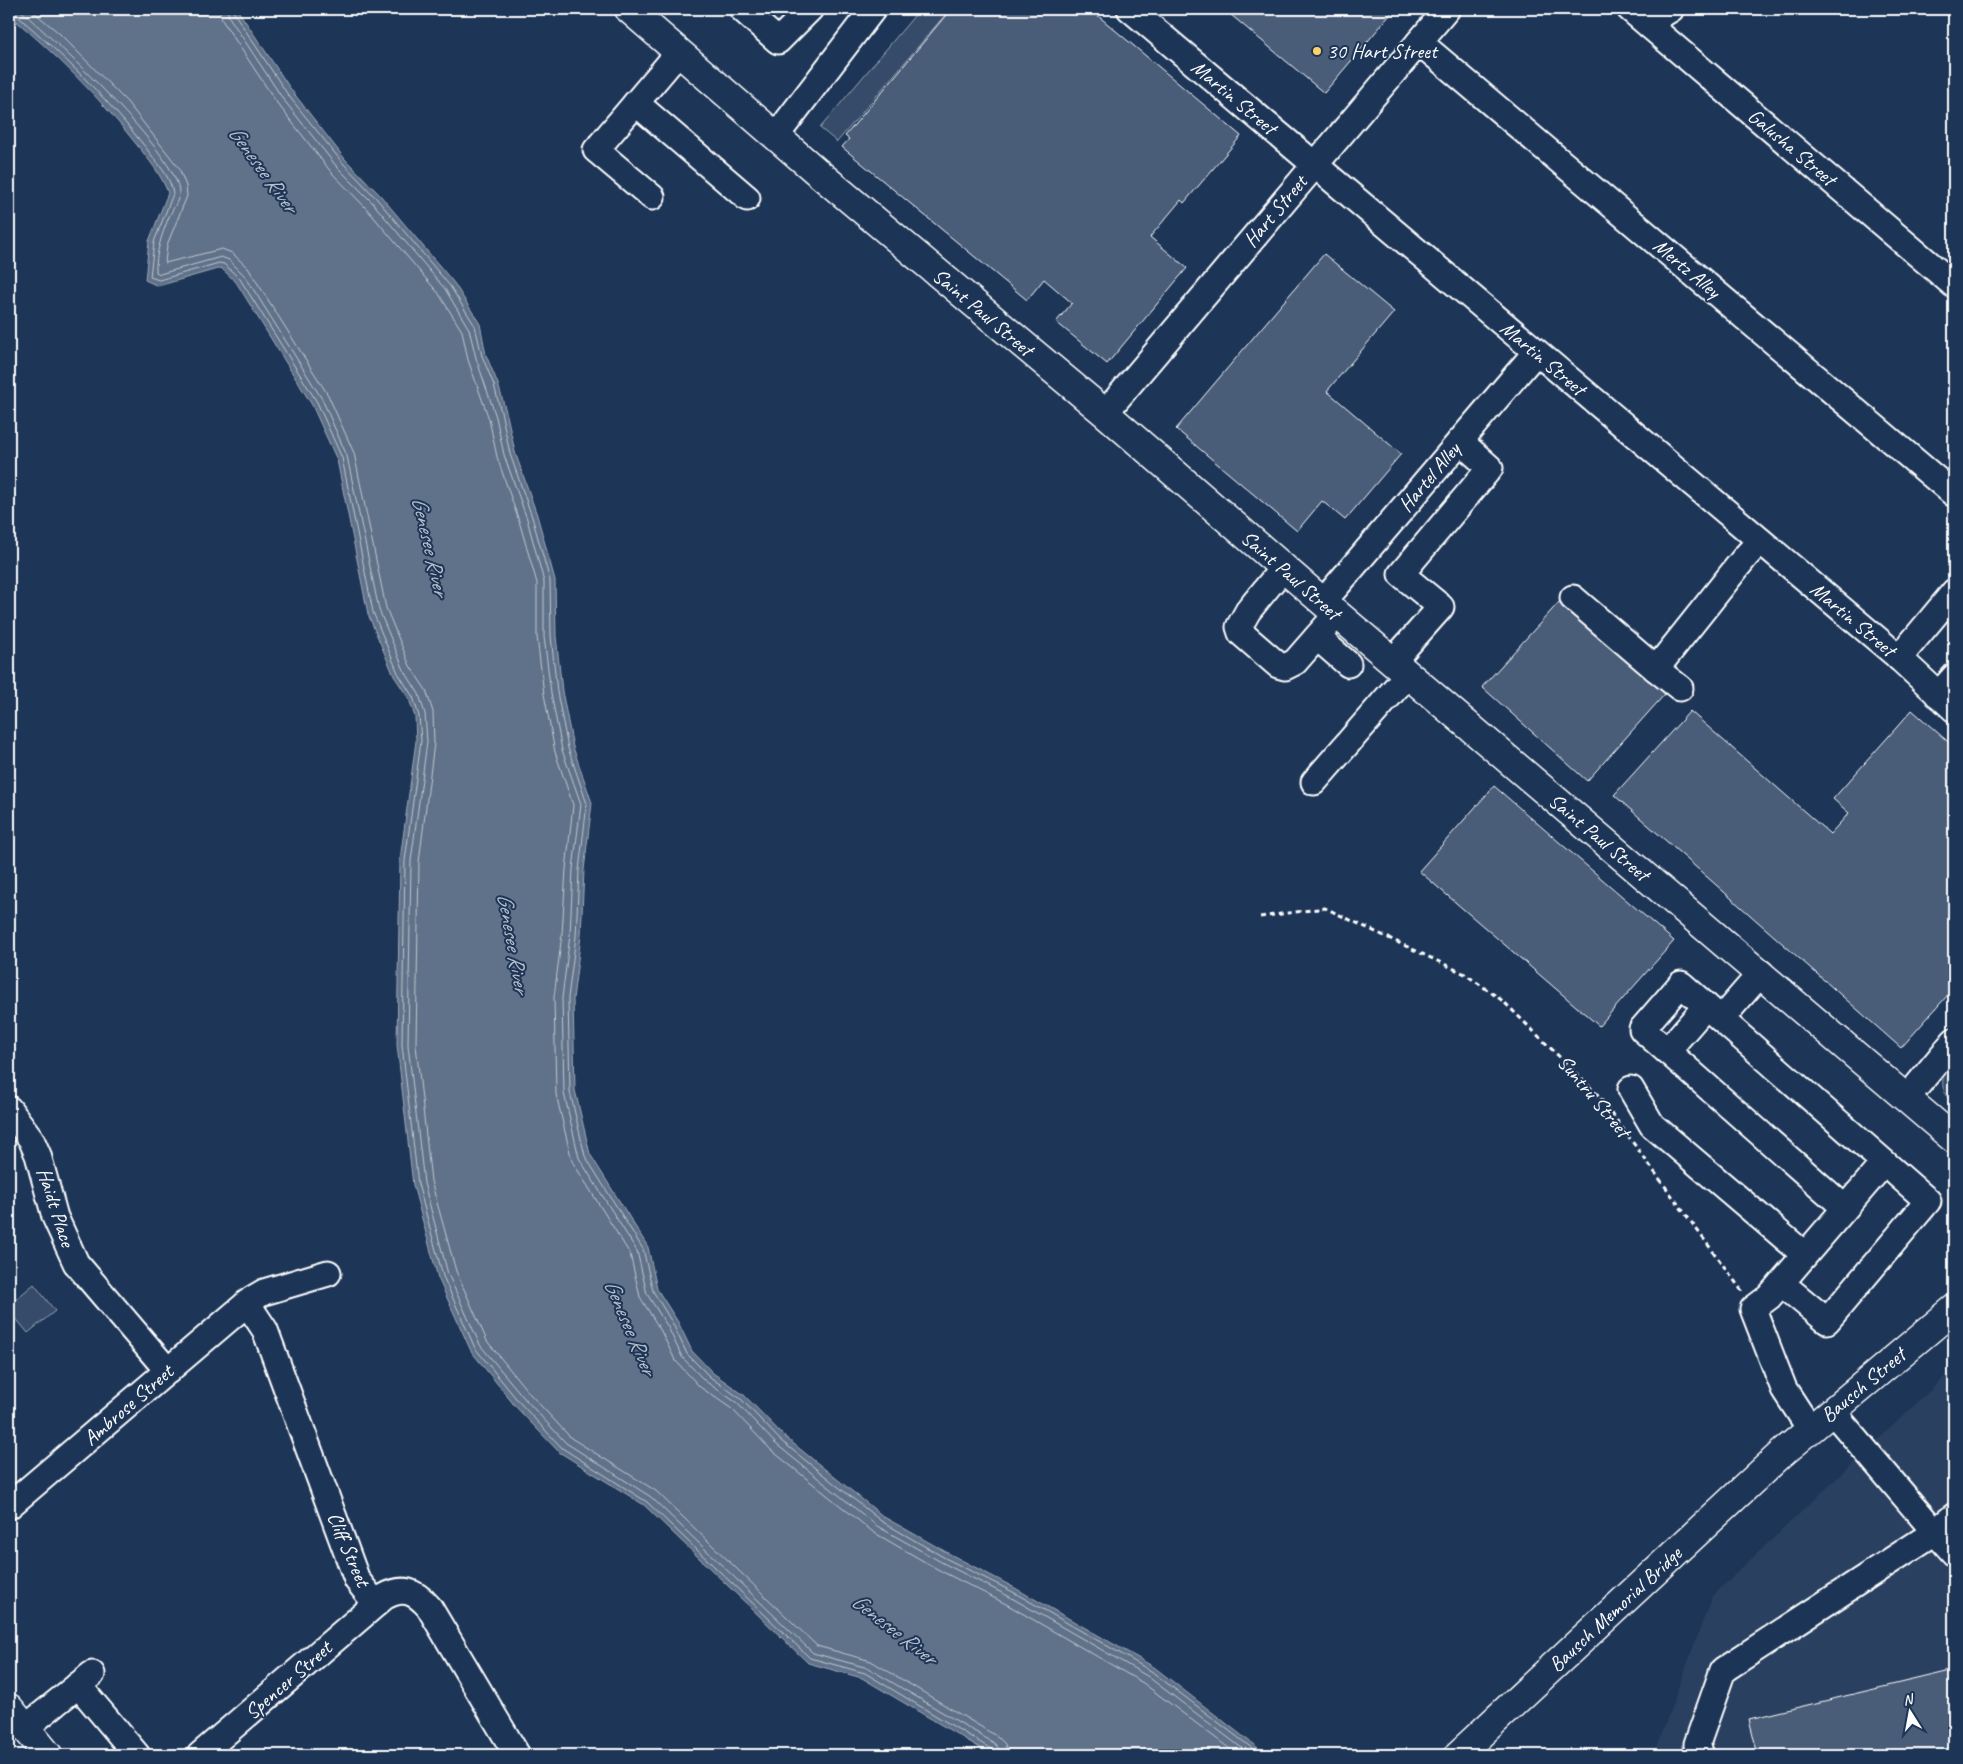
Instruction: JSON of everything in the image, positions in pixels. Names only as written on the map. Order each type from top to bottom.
[{"type":"main road","name":"Saint Paul Street","points":[[629,9],[816,171],[1105,413],[1283,568],[1954,1139]]},
{"type":"main road","name":"Bausch Street","points":[[1772,1462],[1954,1308]]},
{"type":"main road","name":"Bausch Memorial Bridge","points":[[1458,1755],[1772,1462]]},
{"type":"main road","points":[[17,1718],[48,1755]]},
{"type":"street","points":[[742,9],[778,41],[810,9]]},
{"type":"street","points":[[786,145],[873,9]]},
{"type":"street","name":"Martin Street","points":[[1130,9],[1899,658],[1946,702]]},
{"type":"street","name":"Hart Street","points":[[1105,413],[1446,9]]},
{"type":"street","name":"Galusha Street","points":[[1630,9],[1954,285]]},
{"type":"street","points":[[1650,26],[1656,18],[1671,9]]},
{"type":"street","name":"Mertz Alley","points":[[1419,42],[1954,494]]},
{"type":"street","points":[[652,197],[596,150],[679,52]]},
{"type":"street","points":[[636,103],[746,198]]},
{"type":"street","name":"Hartel Alley","points":[[1283,568],[1241,621],[1239,627],[1241,633],[1278,665],[1285,667],[1295,662],[1317,637],[1330,608],[1460,441],[1536,352]]},
{"type":"street","points":[[1314,782],[1400,668],[1440,607],[1401,574],[1490,468],[1460,441]]},
{"type":"street","points":[[1656,669],[1760,541]]},
{"type":"street","points":[[1899,658],[1954,592]]},
{"type":"street","points":[[1573,598],[1680,688]]},
{"type":"street","points":[[1317,637],[1348,664]]},
{"type":"street","points":[[1946,702],[1954,677]]},
{"type":"street","points":[[1666,1051],[1761,973]]},
{"type":"street","points":[[1781,1283],[1827,1321],[1928,1202],[1681,984],[1642,1029],[1846,1208]]},
{"type":"street","points":[[1906,1098],[1954,1041]]},
{"type":"street","points":[[1631,1089],[1652,1125],[1805,1255]]},
{"type":"street","name":"Haidt Place","points":[[9,1109],[31,1139],[38,1155],[55,1217],[76,1263],[168,1370]]},
{"type":"street","points":[[1810,1430],[1784,1389],[1753,1309],[1765,1301],[1884,1163]]},
{"type":"street","name":"Ambrose Street","points":[[13,1493],[168,1370],[247,1303],[264,1292],[328,1273]]},
{"type":"street","name":"Cliff Street","points":[[247,1303],[265,1330],[357,1580],[376,1604],[394,1592],[410,1591],[419,1596],[429,1606],[517,1755]]},
{"type":"street","points":[[1832,1411],[1954,1553]]},
{"type":"street","points":[[1701,1755],[1697,1744],[1723,1670],[1935,1532],[1954,1516]]},
{"type":"street","name":"Spencer Street","points":[[200,1755],[376,1604]]},
{"type":"street","points":[[17,1718],[85,1679],[137,1755]]},
{"type":"path","name":"Suntru Street","points":[[1260,917],[1325,908],[1465,974],[1503,1000],[1526,1021],[1602,1100],[1753,1309]]},
{"type":"shaded area","points":[[920,9],[950,9],[837,142],[820,128]]},
{"type":"shaded area","points":[[1954,1059],[1954,1104],[1945,1093],[1943,1082],[1946,1071]]},
{"type":"shaded area","points":[[34,1284],[55,1311],[28,1333],[9,1310],[9,1305]]},
{"type":"shaded area","points":[[1954,1368],[1954,1755],[1654,1755],[1712,1596]]},
{"type":"water","name":"Genesee River","points":[[9,9],[237,9],[292,91],[345,159],[380,195],[454,283],[480,324],[486,355],[498,384],[515,452],[537,515],[555,580],[556,636],[562,691],[573,747],[592,803],[584,870],[581,936],[573,999],[575,1090],[590,1154],[648,1247],[657,1289],[678,1322],[692,1351],[713,1373],[744,1395],[784,1436],[884,1517],[1015,1588],[1154,1667],[1267,1755],[992,1755],[862,1678],[808,1663],[644,1505],[559,1452],[515,1406],[471,1351],[438,1278],[413,1185],[397,1045],[400,860],[416,741],[415,717],[409,699],[394,676],[368,614],[337,460],[312,405],[236,282],[221,268],[158,286],[145,280],[149,241],[168,193],[162,180],[146,156],[108,110],[60,61],[9,15]]},
{"type":"building","points":[[951,9],[1090,9],[1241,136],[1184,203],[1181,200],[1150,237],[1187,268],[1107,364],[1056,322],[1072,303],[1044,279],[1027,300],[842,147],[849,139],[845,136]]},
{"type":"building","name":"30 Hart Street","points":[[1224,9],[1395,9],[1324,93]]},
{"type":"building","points":[[1324,254],[1394,312],[1327,391],[1401,454],[1345,520],[1322,501],[1297,531],[1176,429]]},
{"type":"building","points":[[1561,600],[1665,694],[1587,781],[1482,687]]},
{"type":"building","points":[[1912,710],[1954,747],[1954,988],[1901,1048],[1614,795],[1690,711],[1830,834],[1849,813],[1833,799]]},
{"type":"building","points":[[1494,786],[1674,941],[1599,1026],[1419,871]]},
{"type":"building","points":[[1954,1670],[1954,1755],[1758,1755],[1749,1719]]},
{"type":"place","name":"30 Hart Street","points":[[1317,51]]}]
